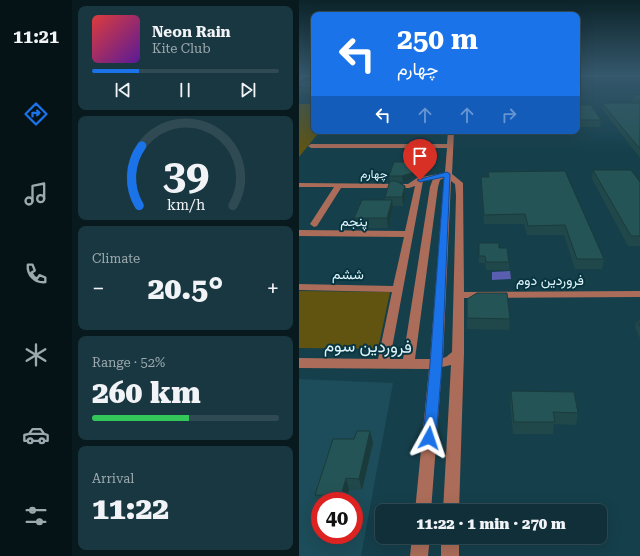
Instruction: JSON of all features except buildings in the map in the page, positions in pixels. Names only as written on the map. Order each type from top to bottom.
[{"type":"street","points":[[424,504],[436,364],[451,134]]},
{"type":"street","points":[[311,146],[449,146]]},
{"type":"street","points":[[447,174],[459,182],[460,295],[451,504]]},
{"type":"street","points":[[408,364],[434,187],[437,179],[447,174]]},
{"type":"street","name":"چهارم","points":[[299,185],[409,186],[420,180],[447,174]]},
{"type":"street","points":[[383,363],[420,180]]},
{"type":"street","points":[[314,224],[339,185]]},
{"type":"street","name":"پنجم","points":[[299,233],[408,234]]},
{"type":"street","name":"ششم","points":[[299,287],[397,289]]},
{"type":"street","name":"فروردین دوم","points":[[460,295],[640,294]]},
{"type":"street","points":[[436,364],[450,360],[458,353]]},
{"type":"street","name":"فروردین سوم","points":[[299,363],[436,364]]},
{"type":"street","points":[[419,556],[420,544]]},
{"type":"street","points":[[449,556],[450,544]]},
{"type":"shaded area","points":[[299,104],[311,104],[311,134],[318,134],[299,157]]},
{"type":"shaded area","points":[[510,271],[511,279],[492,280],[492,272]]},
{"type":"shaded area","points":[[299,291],[390,292],[378,349],[299,348]]},
{"type":"shaded area","points":[[299,379],[393,383],[361,556],[299,556]]},
{"type":"route","points":[[420,180],[447,174],[441,295],[429,438]]}]
